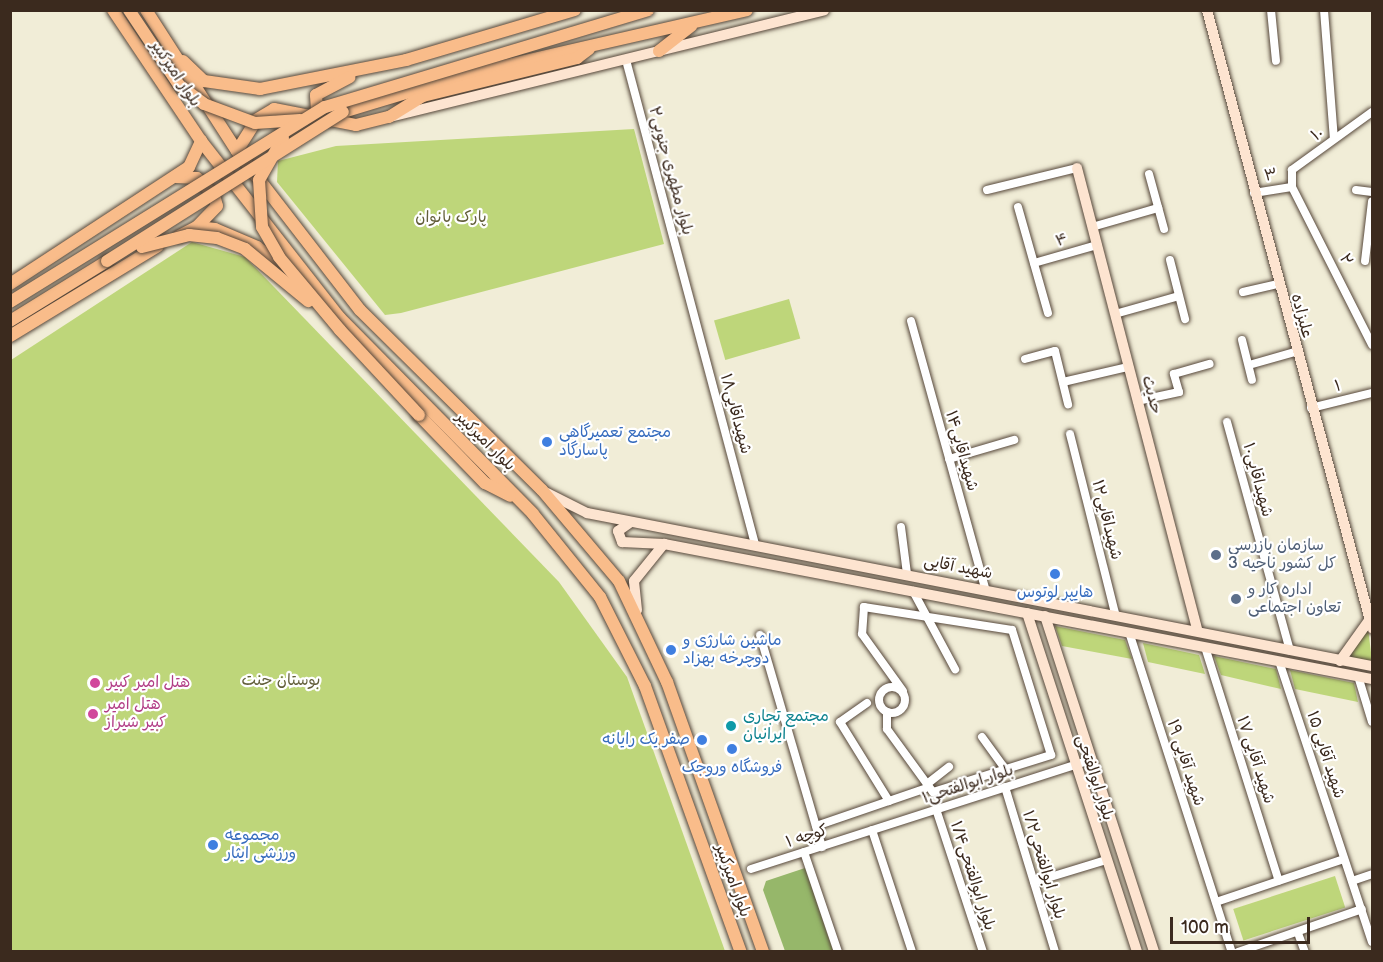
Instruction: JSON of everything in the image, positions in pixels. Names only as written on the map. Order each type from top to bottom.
[{"type":"main road","name":"بلوار امیرکبیر","points":[[112,10],[201,141],[339,317],[520,500],[567,551],[621,635],[741,951]]},
{"type":"main road","points":[[129,10],[179,85],[221,114],[272,124],[340,118],[389,117],[824,10]]},
{"type":"main road","name":"بلوار امیرکبیر","points":[[146,10],[237,151],[360,310],[542,490],[586,537],[640,622],[763,951]]},
{"type":"main road","points":[[162,38],[204,81],[235,89],[367,69],[575,10]]},
{"type":"main road","points":[[10,302],[302,121],[372,90],[648,10]]},
{"type":"main road","points":[[10,321],[340,118],[472,73],[747,10]]},
{"type":"main road","name":"علیزاده","points":[[1207,10],[1295,352],[1371,624]]},
{"type":"main road","points":[[659,51],[694,23]]},
{"type":"main road","points":[[389,117],[423,96],[577,58],[597,44]]},
{"type":"main road","points":[[340,118],[317,110],[316,95],[367,69]]},
{"type":"main road","points":[[237,151],[256,120],[274,109],[340,118]]},
{"type":"main road","points":[[302,121],[264,165],[257,200],[262,227],[279,257],[340,330],[418,415],[485,483],[520,500]]},
{"type":"main road","points":[[10,284],[176,177],[198,155],[201,141]]},
{"type":"main road","name":"حدیث","points":[[1077,168],[1197,629]]},
{"type":"main road","points":[[10,336],[149,250],[197,227],[214,212],[214,195],[197,178],[176,177]]},
{"type":"main road","points":[[197,227],[257,247],[339,317]]},
{"type":"main road","points":[[108,261],[162,238],[217,238],[269,266],[340,330]]},
{"type":"main road","name":"شهید آقایی","points":[[542,490],[587,513],[1115,613],[1372,666]]},
{"type":"main road","name":"شهید آقایی","points":[[634,522],[621,526],[622,542],[664,544],[1372,679]]},
{"type":"main road","points":[[640,622],[634,581],[664,544]]},
{"type":"main road","name":"بلوار ابوالفتحی","points":[[1027,613],[1073,765],[1137,950]]},
{"type":"main road","name":"بلوار ابوالفتحی","points":[[1045,616],[1089,760],[1153,948]]},
{"type":"main road","points":[[1340,661],[1371,624]]},
{"type":"main road","points":[[725,908],[746,902]]},
{"type":"main road","points":[[1137,950],[1153,948]]},
{"type":"street","points":[[1271,10],[1276,60]]},
{"type":"street","points":[[1324,10],[1334,139]]},
{"type":"street","name":"بلوار مطهری جنوبی۲","points":[[626,60],[688,290]]},
{"type":"street","name":"۱۰","points":[[1293,187],[1292,170],[1372,112]]},
{"type":"street","points":[[987,190],[1077,168]]},
{"type":"street","points":[[1149,174],[1164,229]]},
{"type":"street","name":"۳","points":[[1254,193],[1293,187]]},
{"type":"street","name":"۲","points":[[1293,187],[1372,345]]},
{"type":"street","points":[[1356,190],[1372,192]]},
{"type":"street","points":[[1365,261],[1372,201]]},
{"type":"street","points":[[1018,207],[1048,313]]},
{"type":"street","points":[[1092,226],[1158,208]]},
{"type":"street","name":"۴","points":[[1034,263],[1097,245]]},
{"type":"street","points":[[1170,260],[1185,319]]},
{"type":"street","points":[[1243,292],[1277,284]]},
{"type":"street","name":"شهیداقایی۱۸","points":[[688,290],[755,544]]},
{"type":"street","points":[[1115,314],[1179,296]]},
{"type":"street","name":"شهیداقایی۱۴","points":[[911,321],[985,588]]},
{"type":"street","points":[[1242,340],[1252,380]]},
{"type":"street","points":[[1025,359],[1055,351],[1068,404]]},
{"type":"street","points":[[1249,365],[1295,352]]},
{"type":"street","points":[[1137,401],[1179,392],[1174,374],[1210,364]]},
{"type":"street","points":[[1063,382],[1128,367]]},
{"type":"street","name":"۱","points":[[1311,408],[1372,393]]},
{"type":"street","name":"شهیداقایی۱۰","points":[[1227,422],[1290,650]]},
{"type":"street","name":"شهیداقایی۱۲","points":[[1070,434],[1115,613]]},
{"type":"street","points":[[949,459],[1014,440]]},
{"type":"street","points":[[901,527],[907,574]]},
{"type":"street","points":[[913,591],[955,669]]},
{"type":"street","points":[[887,712],[905,705],[903,691],[862,634],[864,607],[1011,630],[1051,755],[933,792],[925,786],[887,729],[887,712],[880,694],[890,686],[903,691]]},
{"type":"street","name":"شهید آقایی ۱۹","points":[[1129,632],[1232,951]]},
{"type":"street","points":[[760,635],[822,847]]},
{"type":"street","name":"شهید آقایی ۱۷","points":[[1205,646],[1279,881]]},
{"type":"street","name":"شهید آقایی ۱۵","points":[[1279,661],[1372,942]]},
{"type":"street","points":[[1358,676],[1372,722]]},
{"type":"street","points":[[867,703],[840,722],[889,801]]},
{"type":"street","points":[[982,737],[1005,769]]},
{"type":"street","name":"بلوار ابوالفتحی۱","points":[[872,830],[1089,760]]},
{"type":"street","points":[[816,826],[925,786],[949,767]]},
{"type":"street","name":"بلوار ابوالفتحی۱/۲","points":[[1005,787],[1055,951]]},
{"type":"street","name":"بلوار ابوالفتحی۱/۴","points":[[936,809],[983,951]]},
{"type":"street","points":[[872,830],[912,951]]},
{"type":"street","name":"کوچه ۱","points":[[751,869],[872,830]]},
{"type":"street","points":[[804,852],[838,951]]},
{"type":"street","points":[[1216,902],[1344,859]]},
{"type":"street","points":[[1034,882],[1106,860]]},
{"type":"street","points":[[1352,881],[1372,874]]},
{"type":"street","points":[[1238,951],[1299,933],[1362,909]]},
{"type":"street","points":[[1299,933],[1305,951]]},
{"type":"green space","name":"پارک بانوان","points":[[634,129],[664,244],[401,313],[385,315],[277,182],[278,161],[336,146]]},
{"type":"green space","name":"بوستان جنت","points":[[192,242],[245,257],[559,582],[627,677],[725,951],[11,952],[11,360]]},
{"type":"green space","points":[[789,299],[800,338],[725,360],[714,320]]},
{"type":"green space","points":[[1055,626],[1125,640],[1132,659],[1062,646]]},
{"type":"green space","points":[[1368,628],[1372,661],[1349,658]]},
{"type":"green space","points":[[1143,643],[1199,655],[1205,674],[1148,662]]},
{"type":"green space","points":[[1214,656],[1276,669],[1281,689],[1221,675]]},
{"type":"green space","points":[[1290,670],[1354,683],[1358,702],[1295,689]]},
{"type":"green space","points":[[805,868],[833,951],[785,951],[763,890],[766,881]]},
{"type":"green space","points":[[1335,876],[1345,907],[1243,940],[1233,909]]},
{"type":"place","name":"مجتمع تعمیرگاهی پاسارگاد","points":[[547,442]]},
{"type":"place","name":"سازمان بازرسی کل کشور ناحیه 3","points":[[1216,555]]},
{"type":"place","name":"هایپر لوتوس","points":[[1055,574]]},
{"type":"place","name":"اداره کار و تعاون اجتماعی","points":[[1236,599]]},
{"type":"place","name":"ماشین شارژی و دوچرخه بهزاد","points":[[671,650]]},
{"type":"place","name":"هتل امیر کبیر","points":[[95,683]]},
{"type":"place","name":"هتل امیر کبیر شیراز","points":[[93,714]]},
{"type":"place","name":"مجتمع تجاری ایرانیان","points":[[731,726]]},
{"type":"place","name":"صفر یک رایانه","points":[[702,740]]},
{"type":"place","name":"فروشگاه وروجک","points":[[732,749]]},
{"type":"place","name":"مجموعه ورزشی ایثار","points":[[213,845]]}]
